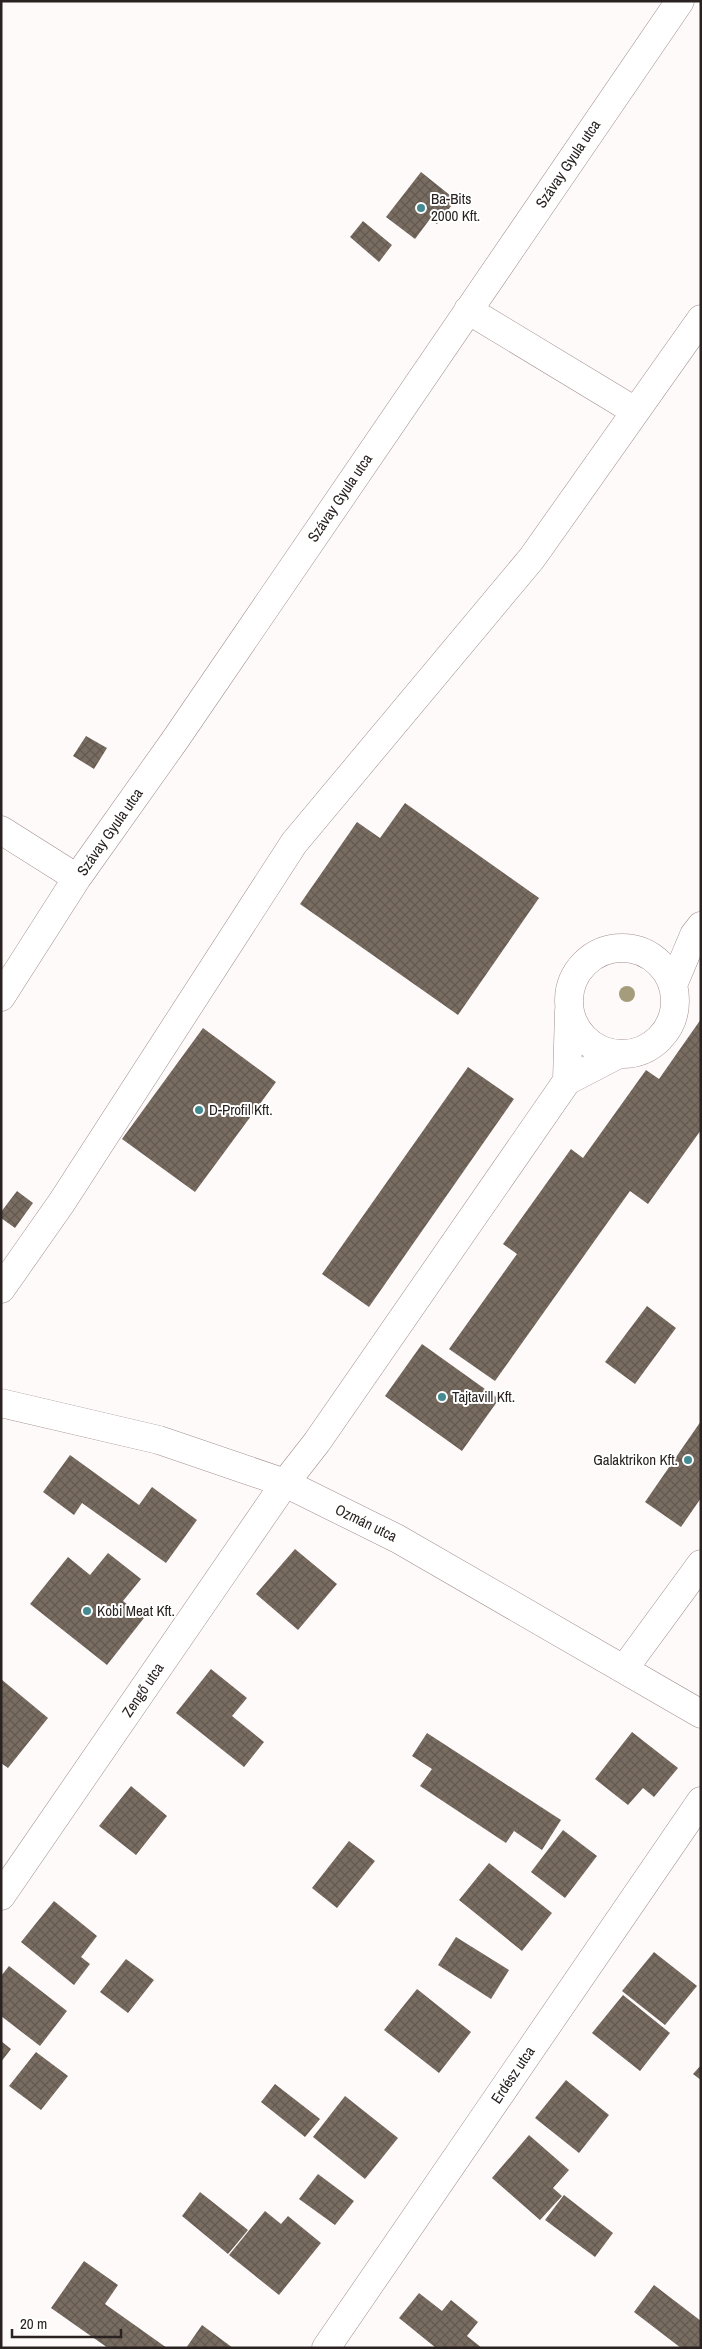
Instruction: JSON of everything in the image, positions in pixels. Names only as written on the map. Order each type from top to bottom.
[{"type":"street","name":"Szávay Gyula utca","points":[[1,996],[77,878],[176,740],[680,1]]},
{"type":"street","points":[[468,310],[635,411]]},
{"type":"street","points":[[1,1289],[62,1202],[294,843],[532,558],[701,319]]},
{"type":"street","points":[[1,830],[77,878]]},
{"type":"street","points":[[636,949],[697,931]]},
{"type":"street","points":[[673,985],[697,931]]},
{"type":"street","points":[[618,947],[636,949],[652,957],[665,970],[673,985],[675,1002],[672,1018],[664,1034],[652,1045],[636,1052],[619,1054],[567,1081],[569,993],[574,976],[585,962],[600,952],[618,947]]},
{"type":"street","points":[[569,1012],[576,1028],[588,1042],[603,1050],[619,1054]]},
{"type":"street","name":"Zengő utca","points":[[1,1896],[285,1483],[323,1434],[567,1081]]},
{"type":"street","name":"Ozmán utca","points":[[1,1403],[159,1440],[285,1483],[398,1539],[701,1714]]},
{"type":"street","points":[[624,1669],[701,1564]]},
{"type":"street","name":"Erdész utca","points":[[326,2348],[701,1802]]},
{"type":"building","name":"Ba-Bits 2000 Kft.","points":[[421,172],[456,200],[437,224],[430,219],[415,239],[386,217]]},
{"type":"building","points":[[363,221],[392,245],[379,262],[350,237]]},
{"type":"building","points":[[86,736],[107,748],[94,769],[73,756]]},
{"type":"building","points":[[405,803],[539,898],[458,1015],[300,904],[357,822],[380,838]]},
{"type":"building","points":[[701,1019],[701,1130],[648,1204],[630,1191],[495,1381],[449,1349],[517,1254],[503,1244],[571,1149],[583,1158],[646,1070],[659,1079]]},
{"type":"building","name":"D-Profil Kft.","points":[[203,1028],[276,1082],[195,1192],[122,1139]]},
{"type":"building","points":[[468,1067],[514,1099],[369,1307],[322,1274]]},
{"type":"building","points":[[17,1191],[33,1203],[15,1228],[1,1218],[1,1212]]},
{"type":"building","points":[[647,1306],[676,1328],[635,1384],[605,1362]]},
{"type":"building","name":"Tajtavill Kft.","points":[[422,1344],[499,1399],[462,1451],[385,1396]]},
{"type":"building","name":"Galaktrikon Kft.","points":[[701,1421],[701,1498],[681,1527],[645,1502]]},
{"type":"building","points":[[70,1455],[139,1505],[152,1487],[197,1520],[166,1563],[82,1503],[74,1515],[43,1492]]},
{"type":"building","points":[[295,1549],[337,1584],[298,1630],[256,1594]]},
{"type":"building","name":"Kobi Meat Kft.","points":[[108,1553],[141,1579],[123,1601],[144,1618],[107,1665],[30,1604],[68,1557],[90,1575]]},
{"type":"building","points":[[211,1669],[247,1698],[232,1716],[264,1742],[244,1767],[176,1713]]},
{"type":"building","points":[[1,1679],[48,1718],[8,1768],[1,1763]]},
{"type":"building","points":[[632,1732],[678,1768],[654,1797],[643,1788],[628,1805],[595,1779]]},
{"type":"building","points":[[427,1733],[561,1820],[542,1850],[514,1831],[506,1843],[420,1786],[432,1769],[412,1756]]},
{"type":"building","points":[[131,1786],[167,1816],[136,1855],[99,1826]]},
{"type":"building","points":[[563,1830],[597,1856],[565,1898],[531,1872]]},
{"type":"building","points":[[349,1841],[375,1861],[337,1908],[312,1888]]},
{"type":"building","points":[[489,1863],[552,1913],[522,1951],[459,1900]]},
{"type":"building","points":[[54,1901],[97,1936],[81,1957],[90,1964],[74,1985],[21,1942]]},
{"type":"building","points":[[456,1937],[509,1970],[491,1999],[438,1965]]},
{"type":"building","points":[[654,1952],[697,1986],[665,2025],[622,1991]]},
{"type":"building","points":[[126,1959],[154,1980],[128,2013],[100,1992]]},
{"type":"building","points":[[9,1966],[67,2011],[40,2046],[1,2016],[1,1976]]},
{"type":"building","points":[[417,1989],[471,2032],[439,2073],[384,2030]]},
{"type":"building","points":[[623,1995],[670,2033],[640,2071],[592,2033]]},
{"type":"building","points":[[1,2041],[11,2049],[1,2062]]},
{"type":"building","points":[[36,2052],[68,2076],[41,2110],[9,2086]]},
{"type":"building","points":[[701,2065],[701,2080],[693,2074]]},
{"type":"building","points":[[566,2080],[609,2115],[579,2153],[535,2118]]},
{"type":"building","points":[[275,2084],[320,2119],[305,2137],[261,2102]]},
{"type":"building","points":[[345,2096],[398,2138],[365,2179],[313,2137]]},
{"type":"building","points":[[529,2135],[569,2170],[553,2188],[562,2196],[540,2220],[492,2178]]},
{"type":"building","points":[[318,2174],[354,2201],[335,2225],[299,2199]]},
{"type":"building","points":[[200,2192],[248,2230],[228,2254],[182,2216]]},
{"type":"building","points":[[564,2195],[613,2233],[595,2257],[545,2220]]},
{"type":"building","points":[[265,2211],[281,2224],[288,2216],[321,2243],[279,2295],[229,2255]]},
{"type":"building","points":[[84,2261],[118,2285],[105,2304],[167,2348],[108,2348],[51,2308]]},
{"type":"building","points":[[654,2285],[701,2321],[701,2348],[681,2348],[634,2312]]},
{"type":"building","points":[[419,2293],[442,2311],[451,2300],[478,2322],[467,2336],[482,2348],[436,2348],[399,2318]]},
{"type":"building","points":[[202,2325],[233,2348],[186,2348]]},
{"type":"place","name":"Ba-Bits 2000 Kft.","points":[[421,208]]},
{"type":"place","name":"D-Profil Kft.","points":[[199,1110]]},
{"type":"place","name":"Tajtavill Kft.","points":[[442,1397]]},
{"type":"place","name":"Galaktrikon Kft.","points":[[688,1460]]},
{"type":"place","name":"Kobi Meat Kft.","points":[[87,1611]]}]
